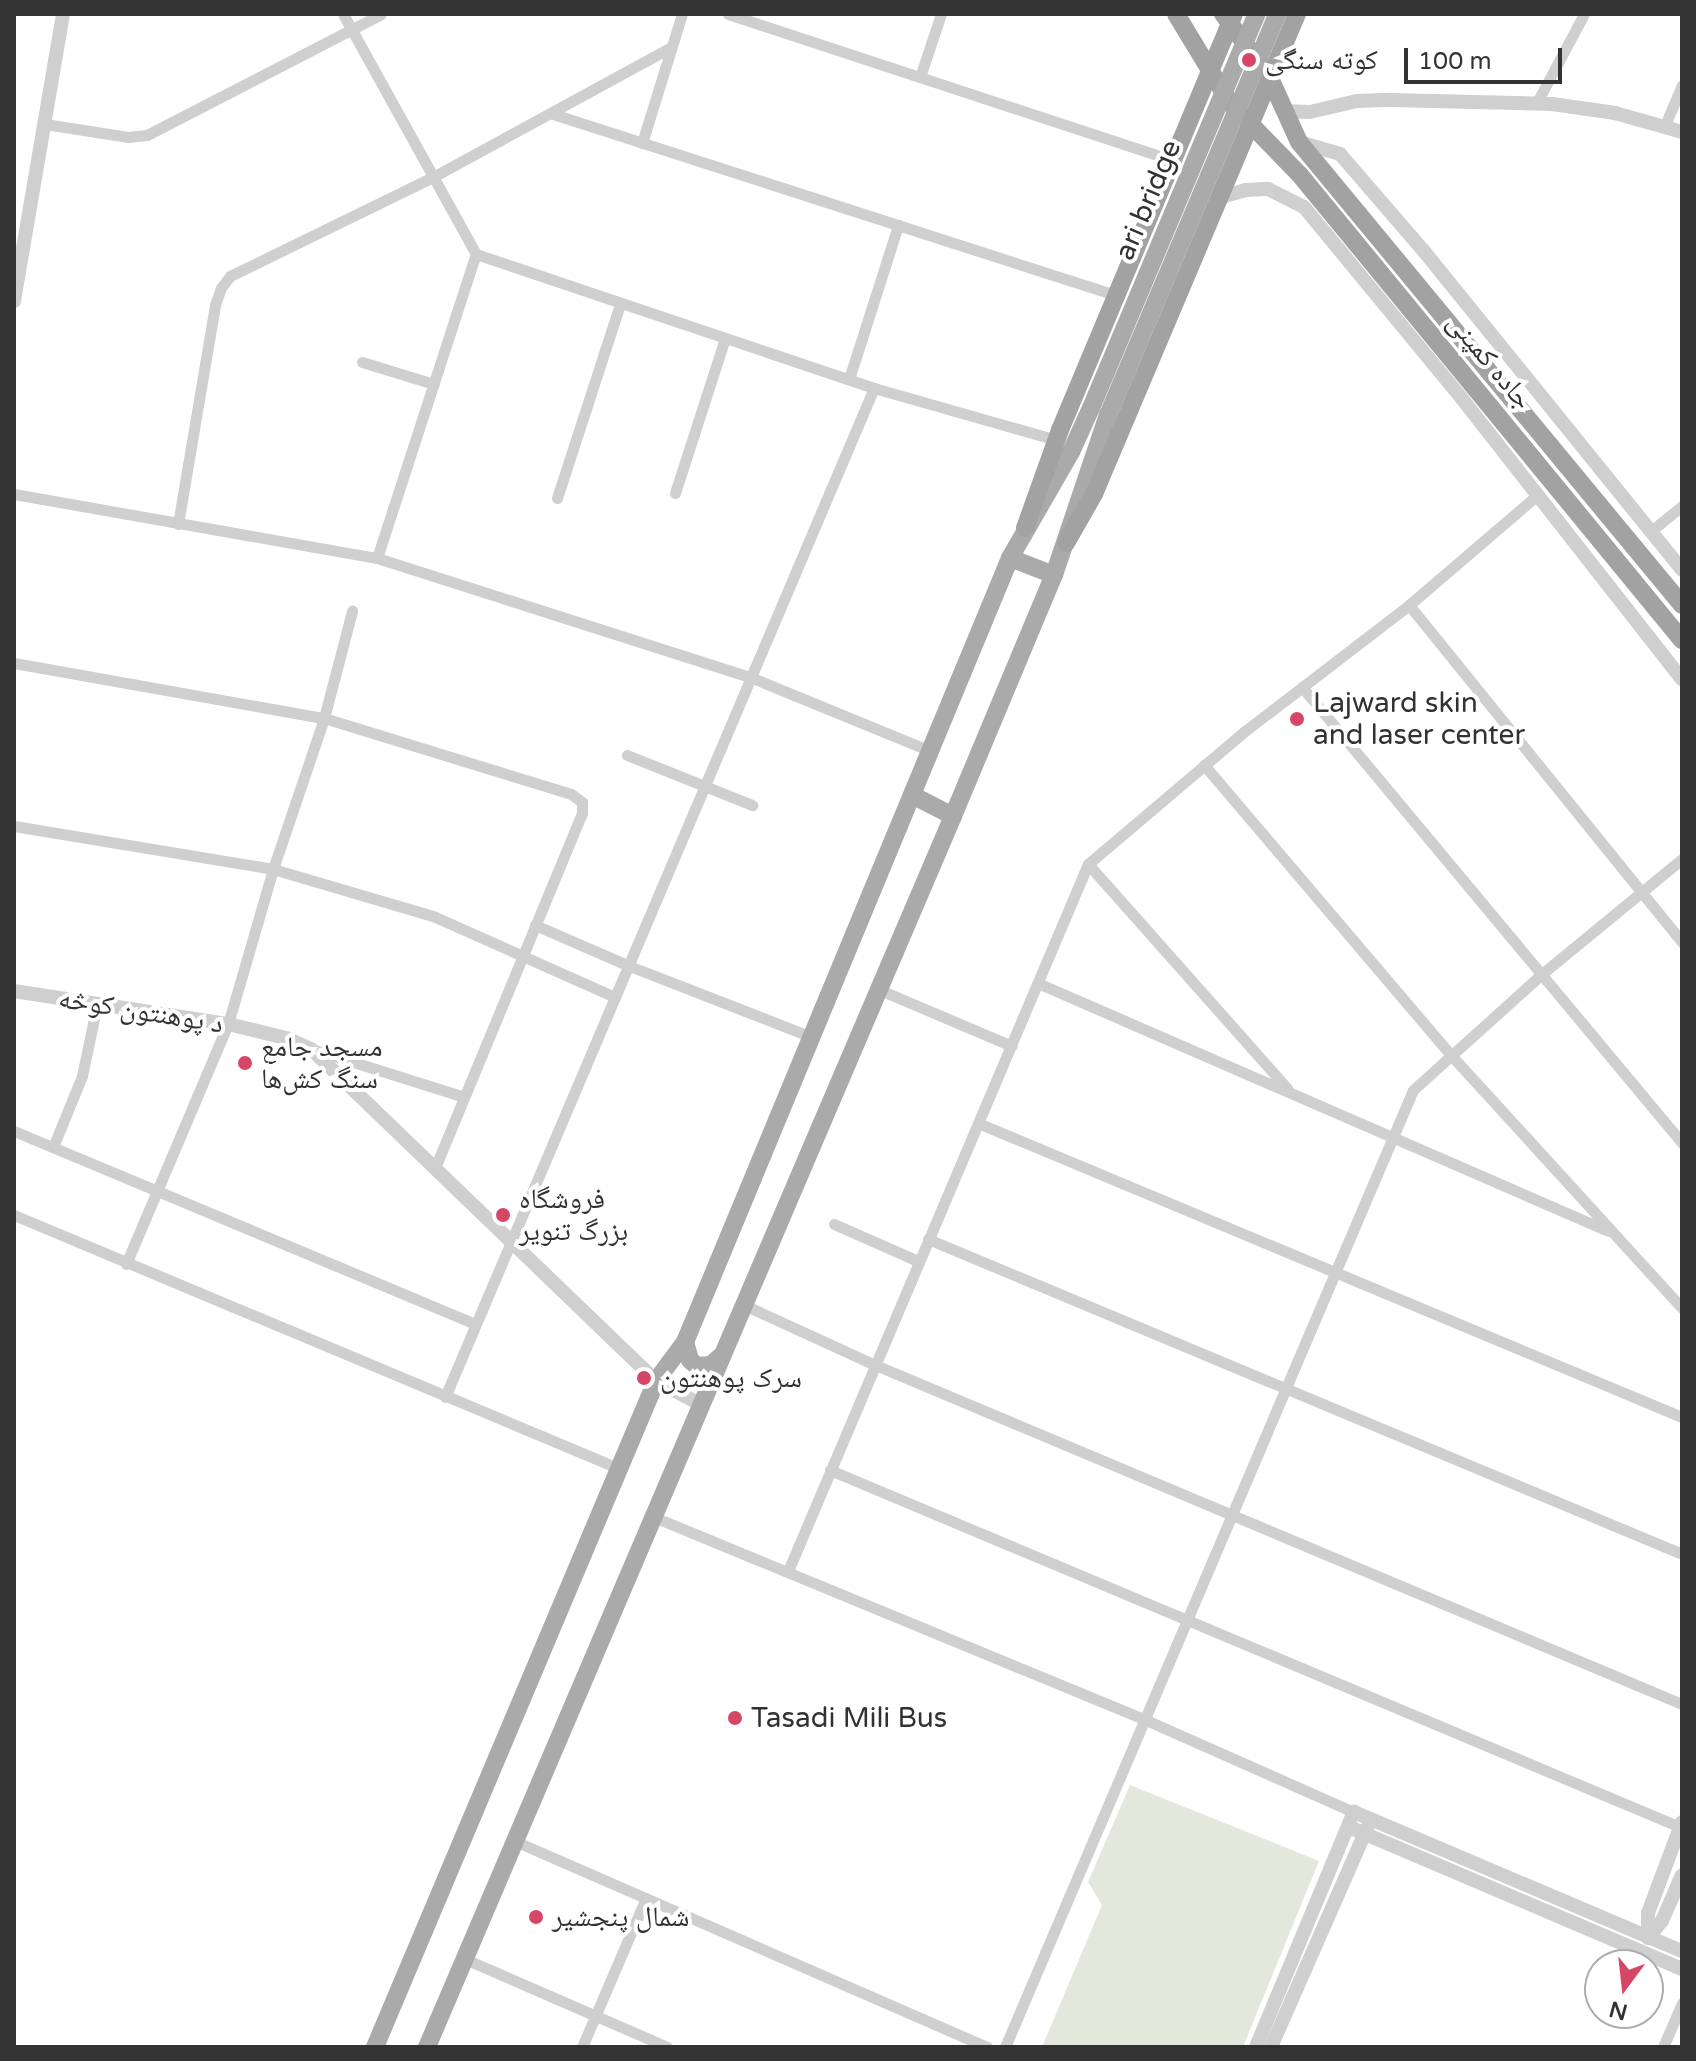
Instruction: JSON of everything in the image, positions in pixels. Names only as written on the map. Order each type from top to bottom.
[{"type":"highway","name":"جاده کمپنی","points":[[1176,14],[1209,72],[1249,123],[1300,175],[1682,640]]},
{"type":"highway","points":[[1275,14],[1286,40]]},
{"type":"highway","points":[[1066,543],[1094,494],[1297,14]]},
{"type":"highway","name":"جاده کمپنی","points":[[1229,17],[1269,76],[1299,142],[1682,605]]},
{"type":"highway","points":[[1025,528],[1056,440],[1229,17]]},
{"type":"main road","name":"ari bridge","points":[[1099,412],[1257,14]]},
{"type":"main road","points":[[427,2047],[517,1842],[742,1304],[880,990],[1054,575],[1066,543],[1099,412],[1275,14]]},
{"type":"main road","points":[[375,2047],[656,1381],[685,1342],[1010,558],[1071,452],[1099,412]]},
{"type":"main road","points":[[1010,558],[1054,575]]},
{"type":"main road","points":[[912,795],[953,816]]},
{"type":"main road","points":[[685,1342],[690,1360],[697,1366],[711,1365],[720,1357]]},
{"type":"street","points":[[14,301],[63,14]]},
{"type":"street","points":[[343,14],[431,178],[476,254],[874,388],[1056,440]]},
{"type":"street","points":[[45,124],[128,137],[147,135],[381,14]]},
{"type":"street","points":[[642,143],[682,14]]},
{"type":"street","points":[[728,14],[1172,160]]},
{"type":"street","points":[[920,77],[941,14]]},
{"type":"street","points":[[1536,104],[1581,19],[1570,14]]},
{"type":"street","points":[[178,524],[221,288],[230,276],[431,178],[671,47]]},
{"type":"street","points":[[1665,125],[1682,85]]},
{"type":"street","points":[[1283,111],[1310,112],[1357,101],[1391,100],[1536,104],[1615,113],[1682,132]]},
{"type":"street","points":[[553,114],[1115,295]]},
{"type":"street","points":[[1299,142],[1340,154],[1423,250],[1682,570]]},
{"type":"street","points":[[1218,198],[1246,190],[1268,189],[1304,207],[1463,400],[1682,679]]},
{"type":"street","points":[[849,379],[898,225]]},
{"type":"street","points":[[377,558],[476,254]]},
{"type":"street","points":[[557,498],[620,304]]},
{"type":"street","points":[[675,493],[725,338]]},
{"type":"street","points":[[362,362],[434,384]]},
{"type":"street","points":[[445,1397],[874,388]]},
{"type":"street","points":[[14,494],[377,558],[750,677],[930,751]]},
{"type":"street","points":[[788,1571],[873,1364],[1040,984],[1088,864],[1204,765],[1409,605],[1536,496]]},
{"type":"street","points":[[1651,531],[1682,506]]},
{"type":"street","points":[[1409,605],[1682,942]]},
{"type":"street","points":[[126,1264],[228,1024],[273,869],[324,718],[352,611]]},
{"type":"street","points":[[14,663],[324,718],[571,794],[582,802],[582,813],[436,1166]]},
{"type":"street","points":[[1302,687],[1682,1143]]},
{"type":"street","points":[[627,755],[752,805]]},
{"type":"street","points":[[1204,765],[1450,1054],[1682,1308]]},
{"type":"street","points":[[14,826],[273,869],[433,916],[615,997]]},
{"type":"street","points":[[1005,2047],[1413,1090],[1543,973],[1682,859]]},
{"type":"street","points":[[1088,864],[1292,1093]]},
{"type":"street","points":[[535,925],[627,965],[812,1037]]},
{"type":"street","points":[[1040,984],[1612,1233]]},
{"type":"street","points":[[880,990],[1012,1046]]},
{"type":"street","name":"د پوهنتون کوڅه","points":[[14,991],[228,1024],[286,1038],[311,1049],[656,1381],[700,1404]]},
{"type":"street","points":[[53,1147],[82,1076],[97,1004]]},
{"type":"street","points":[[311,1049],[464,1097]]},
{"type":"street","points":[[978,1123],[1682,1417]]},
{"type":"street","points":[[14,1131],[475,1324]]},
{"type":"street","points":[[14,1215],[618,1468]]},
{"type":"street","points":[[834,1224],[918,1261]]},
{"type":"street","points":[[928,1239],[1682,1554]]},
{"type":"street","points":[[742,1304],[873,1364],[1682,1704]]},
{"type":"street","points":[[830,1470],[1187,1622],[1681,1824],[1648,1913],[1648,1938]]},
{"type":"street","points":[[654,1517],[1146,1720],[1352,1820],[1525,1895],[1682,1969]]},
{"type":"street","points":[[1256,2047],[1352,1820]]},
{"type":"street","points":[[1271,2047],[1368,1827]]},
{"type":"street","points":[[517,1842],[987,2047]]},
{"type":"street","points":[[1648,1938],[1662,1921],[1682,1875]]},
{"type":"street","points":[[1525,1895],[1682,1951]]},
{"type":"street","points":[[582,2047],[646,1898]]},
{"type":"street","points":[[465,1959],[667,2047]]},
{"type":"street","points":[[1663,2047],[1682,2003]]},
{"type":"shaded area","points":[[1130,1785],[1319,1861],[1243,2047],[1042,2047],[1102,1905],[1088,1882]]},
{"type":"place","name":"کوته سنگی","points":[[1249,60]]},
{"type":"place","name":"Lajward skin and laser center","points":[[1297,719]]},
{"type":"place","name":"مسجد جامع سنگ کش‌ها","points":[[245,1063]]},
{"type":"place","name":"فروشگاه بزرگ تنویر","points":[[503,1215]]},
{"type":"place","name":"سرک پوهنتون","points":[[644,1378]]},
{"type":"place","name":"Tasadi Mili Bus","points":[[735,1718]]},
{"type":"place","name":"شمال پنجشیر","points":[[536,1917]]}]
